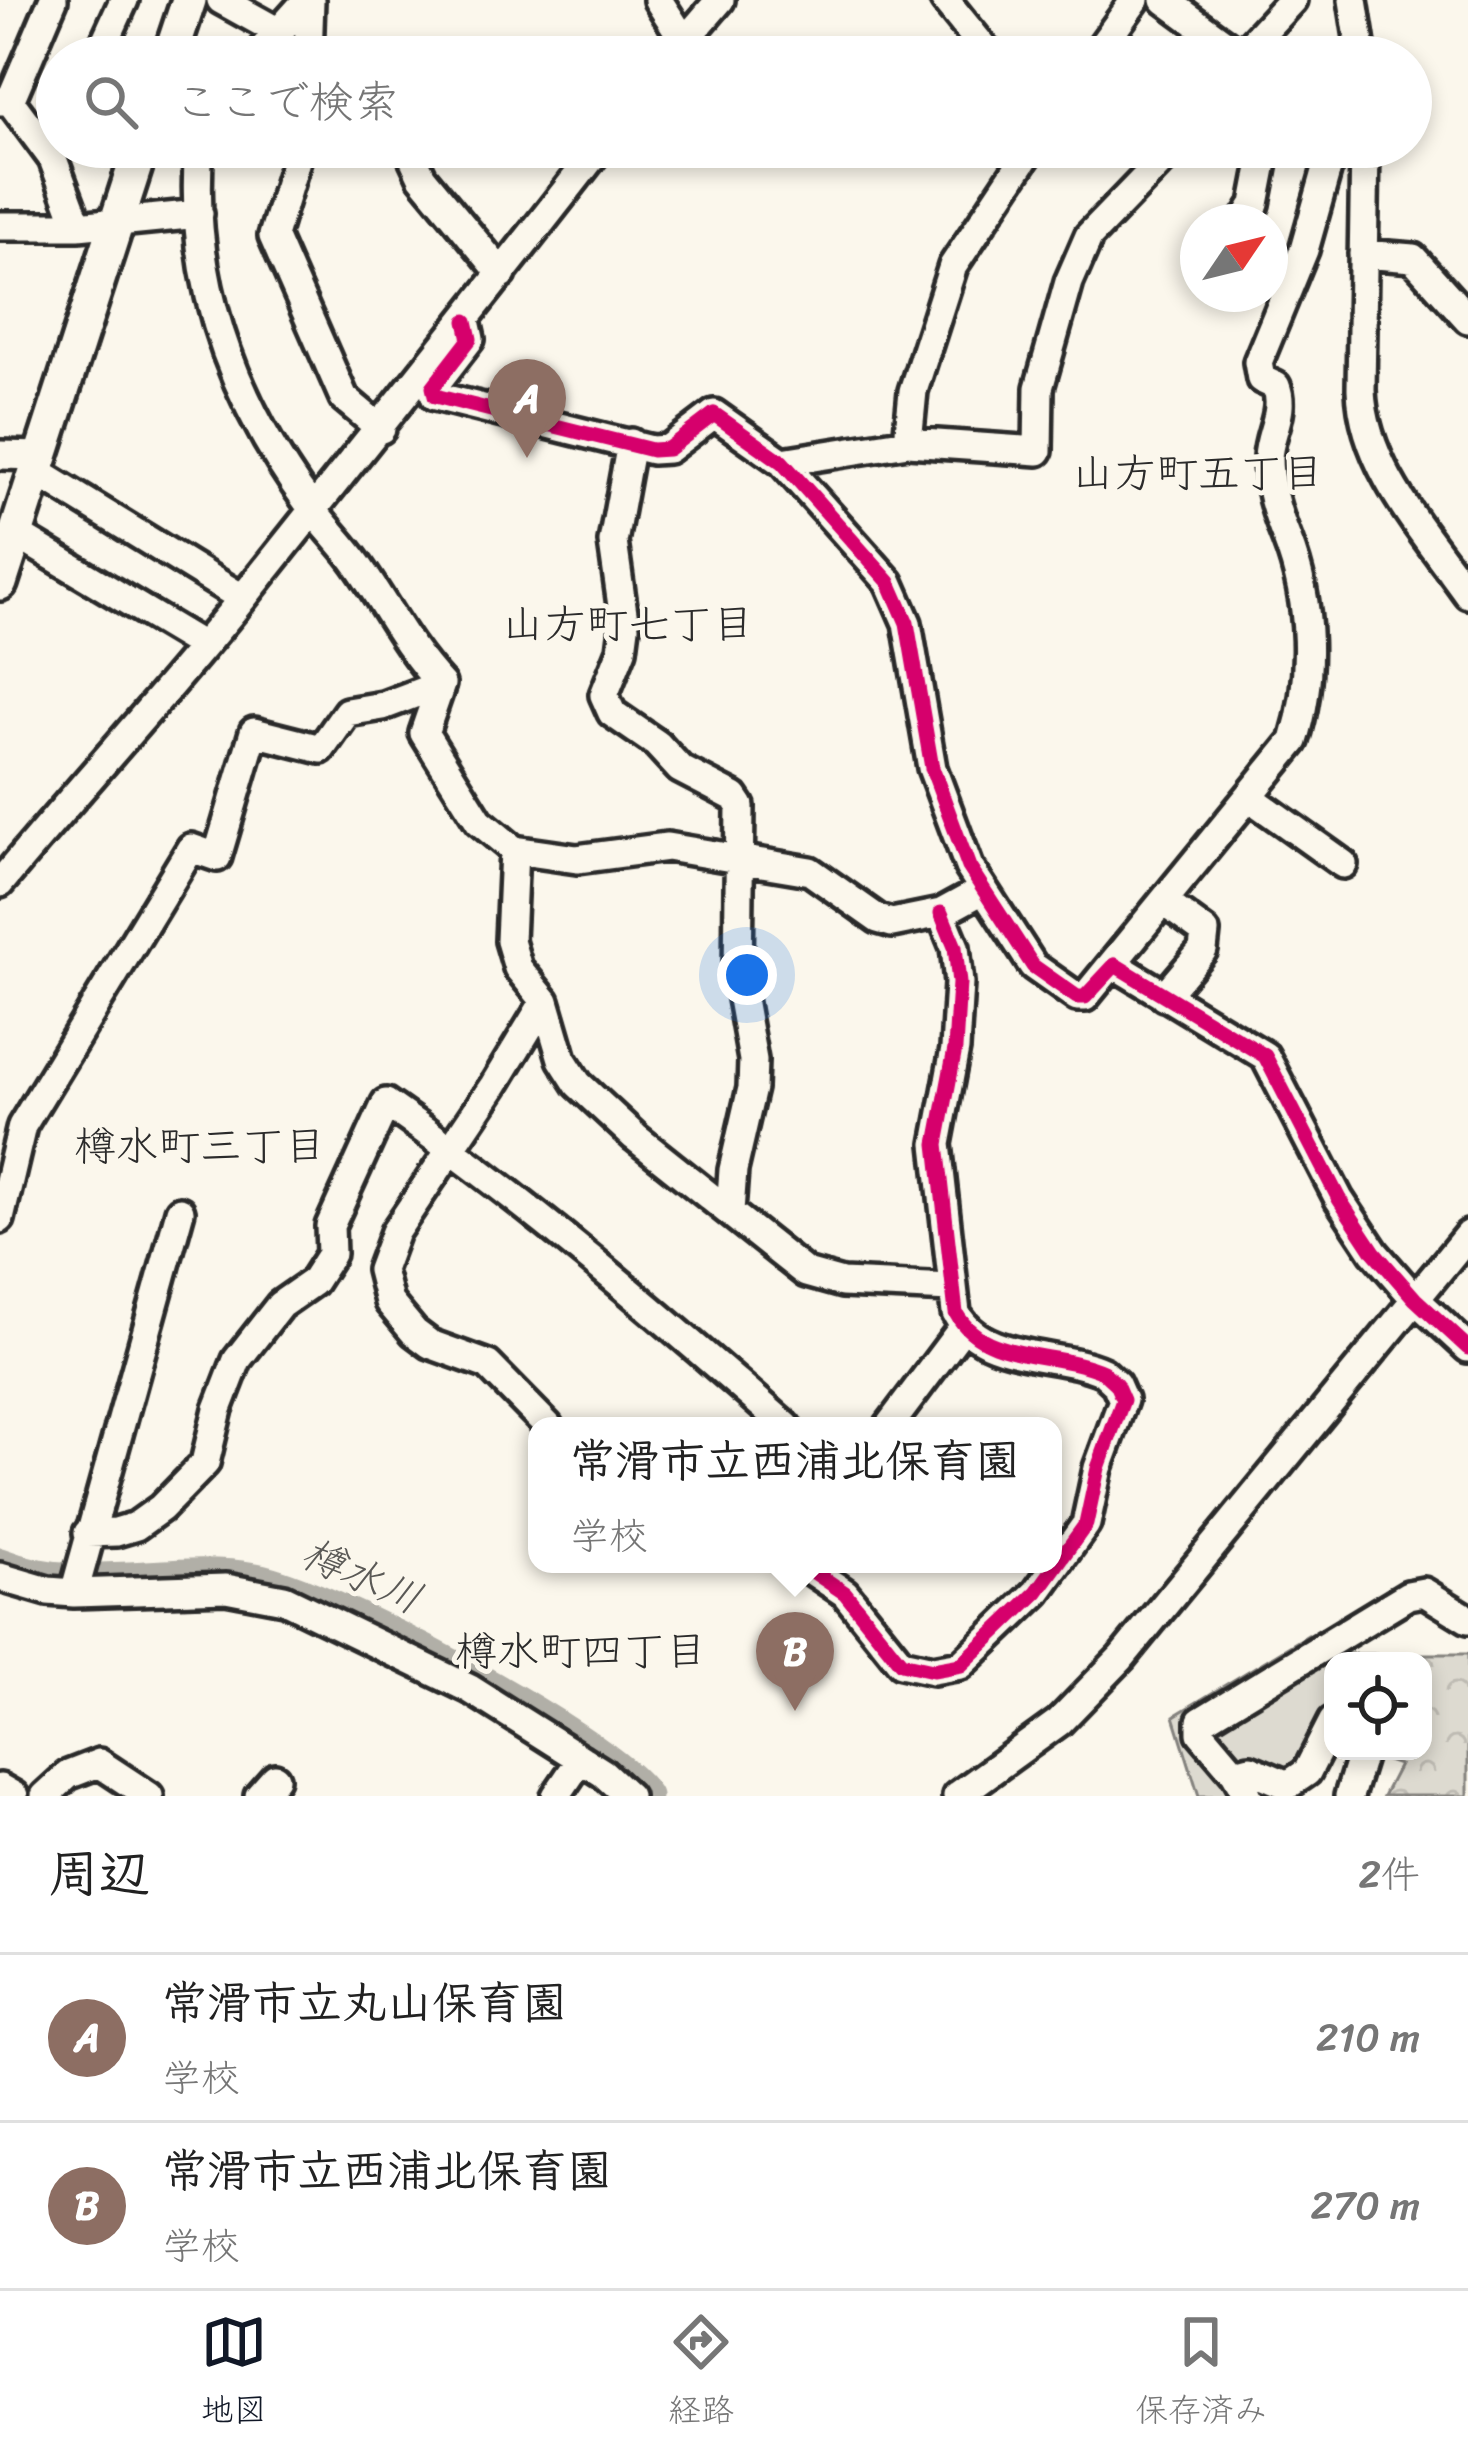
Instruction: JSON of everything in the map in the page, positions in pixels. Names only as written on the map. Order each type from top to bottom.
[{"type":"main road","points":[[177,36],[189,0]]},
{"type":"main road","points":[[0,583],[134,168]]},
{"type":"street","points":[[36,133],[5,101],[53,0]]},
{"type":"street","points":[[108,36],[124,0]]},
{"type":"street","points":[[220,0],[279,32]]},
{"type":"street","points":[[275,36],[309,0]]},
{"type":"street","points":[[308,36],[309,0]]},
{"type":"street","points":[[658,0],[673,36]]},
{"type":"street","points":[[689,36],[720,0]]},
{"type":"street","points":[[945,0],[974,36]]},
{"type":"street","points":[[1109,36],[1136,0]]},
{"type":"street","points":[[1165,0],[1214,36]]},
{"type":"street","points":[[1259,36],[1292,0]]},
{"type":"street","points":[[1353,0],[1359,36]]},
{"type":"street","points":[[61,168],[78,226]]},
{"type":"street","points":[[200,168],[199,214],[209,301],[237,385],[270,447],[311,508],[356,563],[403,640],[441,684]]},
{"type":"street","points":[[294,168],[273,236],[344,398],[381,429]]},
{"type":"street","points":[[418,168],[502,274]]},
{"type":"street","points":[[0,883],[381,429],[584,168]]},
{"type":"street","points":[[908,442],[913,391],[952,266],[1017,168]]},
{"type":"street","points":[[782,462],[908,442],[1038,451],[1039,388],[1069,282],[1082,251],[1113,207],[1153,168]]},
{"type":"street","points":[[1255,204],[1262,168]]},
{"type":"street","points":[[466,321],[470,339],[433,387],[435,396],[652,450],[668,449],[714,414],[782,462],[879,569],[897,598],[907,622],[932,768],[959,845],[983,890],[1033,966],[1077,997],[1085,997],[1294,741],[1307,699],[1304,613],[1288,540],[1276,518],[1268,457],[1281,399],[1276,386],[1261,379],[1258,362],[1304,250],[1327,168]]},
{"type":"street","points":[[1365,168],[1362,399],[1369,434],[1397,493],[1468,594]]},
{"type":"street","points":[[0,226],[78,226],[199,214]]},
{"type":"street","points":[[1363,254],[1413,258],[1468,320]]},
{"type":"street","points":[[631,443],[614,542],[626,627],[604,695],[612,713],[657,744],[680,770],[734,797],[740,806],[738,976],[753,1060],[730,1211]]},
{"type":"street","points":[[0,455],[39,464],[242,598]]},
{"type":"street","points":[[16,534],[203,646]]},
{"type":"street","points":[[441,684],[424,733],[479,821],[514,850],[577,859],[667,847],[811,871],[878,919],[892,923],[940,913],[983,890]]},
{"type":"street","points":[[0,1220],[22,1126],[191,848],[217,857],[254,732],[321,749],[347,712],[383,706],[441,684]]},
{"type":"street","points":[[1249,797],[1343,864]]},
{"type":"street","points":[[514,850],[510,941],[518,968],[545,1001],[562,1059],[578,1084],[634,1137],[806,1273],[842,1282],[950,1288]]},
{"type":"street","points":[[1164,902],[1205,932],[1203,950],[1165,996]]},
{"type":"street","points":[[940,913],[955,947],[959,983],[956,1049],[938,1144],[950,1288],[964,1326],[982,1340],[1003,1347],[1092,1366],[1110,1377],[1122,1394],[1096,1476],[1090,1514],[1062,1560]]},
{"type":"street","points":[[1115,964],[1264,1056],[1340,1199],[1374,1252],[1414,1299],[1468,1348]]},
{"type":"street","points":[[539,1417],[488,1365],[430,1344],[414,1332],[384,1293],[380,1270],[385,1252],[545,1001]]},
{"type":"street","points":[[88,1533],[136,1526],[205,1463],[218,1409],[237,1360],[280,1305],[313,1282],[331,1253],[330,1226],[386,1103],[450,1147],[648,1305],[776,1417]]},
{"type":"street","points":[[76,1584],[180,1211]]},
{"type":"street","points":[[957,1796],[1059,1722],[1121,1658],[1468,1235]]},
{"type":"street","points":[[896,1417],[964,1326]]},
{"type":"street","points":[[814,1573],[852,1601],[897,1660],[920,1670],[947,1670],[961,1665],[992,1637],[1052,1573]]},
{"type":"street","points":[[0,1577],[26,1586],[226,1588],[284,1599],[470,1689],[581,1759],[628,1796]]},
{"type":"street","points":[[1266,1796],[1242,1784],[1201,1733],[1201,1721],[1408,1595],[1424,1592],[1468,1619]]},
{"type":"street","points":[[1242,1784],[1250,1769],[1288,1785],[1307,1772],[1324,1739]]},
{"type":"street","points":[[556,1796],[581,1759]]},
{"type":"street","points":[[1349,1796],[1360,1760]]},
{"type":"street","points":[[45,1796],[68,1775],[99,1763],[149,1796]]},
{"type":"street","points":[[0,1788],[14,1796]]},
{"type":"green space","points":[[1308,1635],[1324,1658],[1324,1733],[1286,1796],[1199,1796],[1174,1716]]},
{"type":"green space","points":[[1432,1654],[1468,1654],[1468,1796],[1383,1796],[1399,1765],[1384,1760],[1432,1760]]},
{"type":"waterway","name":"樽水川","points":[[0,1564],[62,1578],[223,1575],[290,1589],[399,1638],[524,1706],[620,1771],[645,1796]]},
{"type":"cycle path","points":[[466,321],[470,339],[433,387],[435,396],[652,450],[668,449],[714,414],[782,462],[889,582],[907,623],[932,768],[969,867],[1033,966],[1077,997],[1085,997],[1115,965],[1265,1056],[1339,1199],[1374,1252],[1468,1348]]},
{"type":"cycle path","points":[[941,913],[955,947],[959,983],[955,1049],[937,1144],[956,1313],[968,1329],[1003,1348],[1103,1372],[1116,1384],[1123,1400],[1098,1468],[1086,1524],[1062,1557]]},
{"type":"cycle path","points":[[815,1573],[845,1593],[901,1663],[933,1670],[961,1665],[1051,1573]]},
{"type":"place","name":"常滑市立丸山保育園","points":[[527,458]]},
{"type":"place","name":"常滑市立西浦北保育園","points":[[795,1711]]},
{"type":"district","name":"山方町五丁目","points":[[1198,473]]},
{"type":"district","name":"山方町七丁目","points":[[628,624]]},
{"type":"district","name":"樽水町三丁目","points":[[200,1146]]},
{"type":"district","name":"樽水町四丁目","points":[[581,1651]]}]
